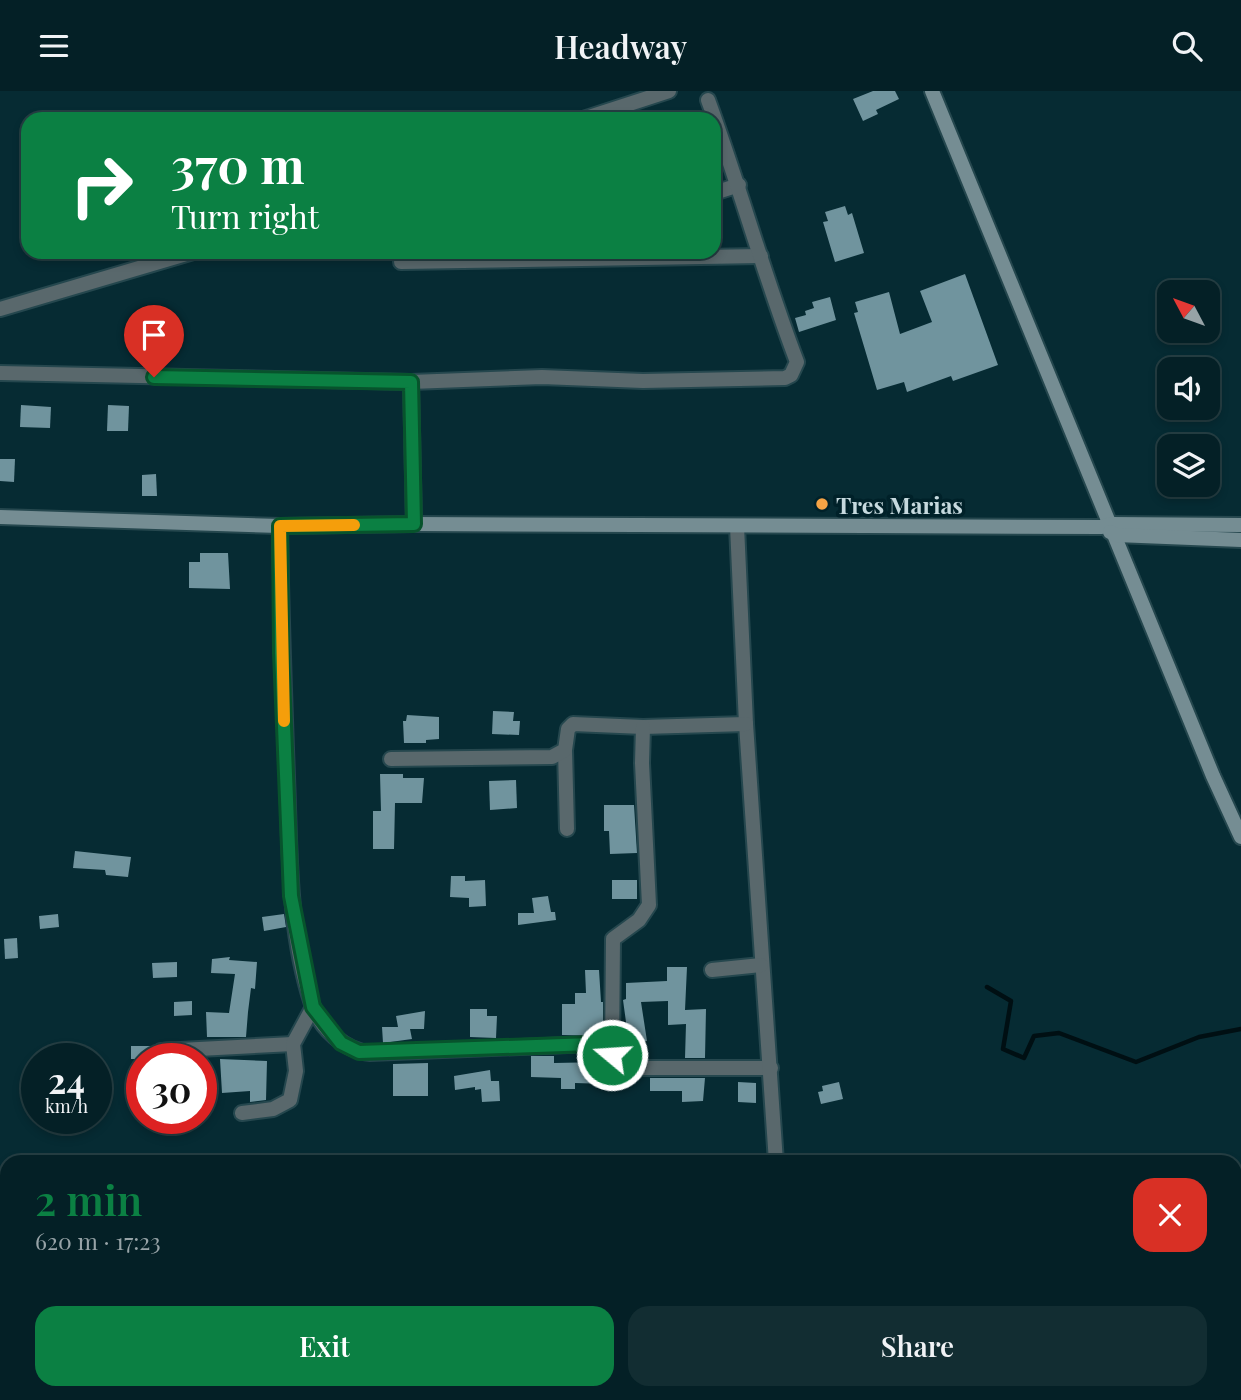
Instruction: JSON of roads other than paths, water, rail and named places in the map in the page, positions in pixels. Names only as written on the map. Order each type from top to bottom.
[{"type":"street","points":[[604,112],[669,91]]},
{"type":"street","points":[[932,91],[1109,529],[1241,837]]},
{"type":"street","points":[[708,100],[712,112]]},
{"type":"street","points":[[0,373],[411,382],[542,377],[643,381],[785,378],[791,375],[797,362],[721,136]]},
{"type":"street","points":[[721,191],[739,185]]},
{"type":"street","points":[[721,257],[761,256]]},
{"type":"street","points":[[0,309],[169,259]]},
{"type":"street","points":[[401,262],[581,259]]},
{"type":"street","points":[[411,382],[414,524]]},
{"type":"street","points":[[0,517],[280,526],[414,524],[1109,529],[1241,525]]},
{"type":"street","points":[[280,526],[281,653],[291,896],[313,1007],[341,1043],[359,1052],[592,1044],[621,1063],[634,1067],[771,1068]]},
{"type":"street","points":[[737,526],[746,724],[776,1155]]},
{"type":"street","points":[[1109,529],[1241,540]]},
{"type":"street","points":[[567,829],[565,750],[568,729],[573,724],[643,727],[746,724]]},
{"type":"street","points":[[612,1055],[613,939],[639,920],[649,905],[642,763],[643,727]]},
{"type":"street","points":[[391,759],[552,757],[565,750]]},
{"type":"street","points":[[712,970],[761,965]]},
{"type":"street","points":[[242,1113],[274,1109],[290,1100],[296,1071],[293,1044],[313,1007]]},
{"type":"street","points":[[217,1048],[293,1044]]},
{"type":"waterway","points":[[987,987],[1011,1001],[1003,1049],[1024,1058],[1034,1036],[1059,1033],[1136,1062],[1199,1037],[1241,1029]]},
{"type":"place","name":"Tres Marias","points":[[822,504]]}]
